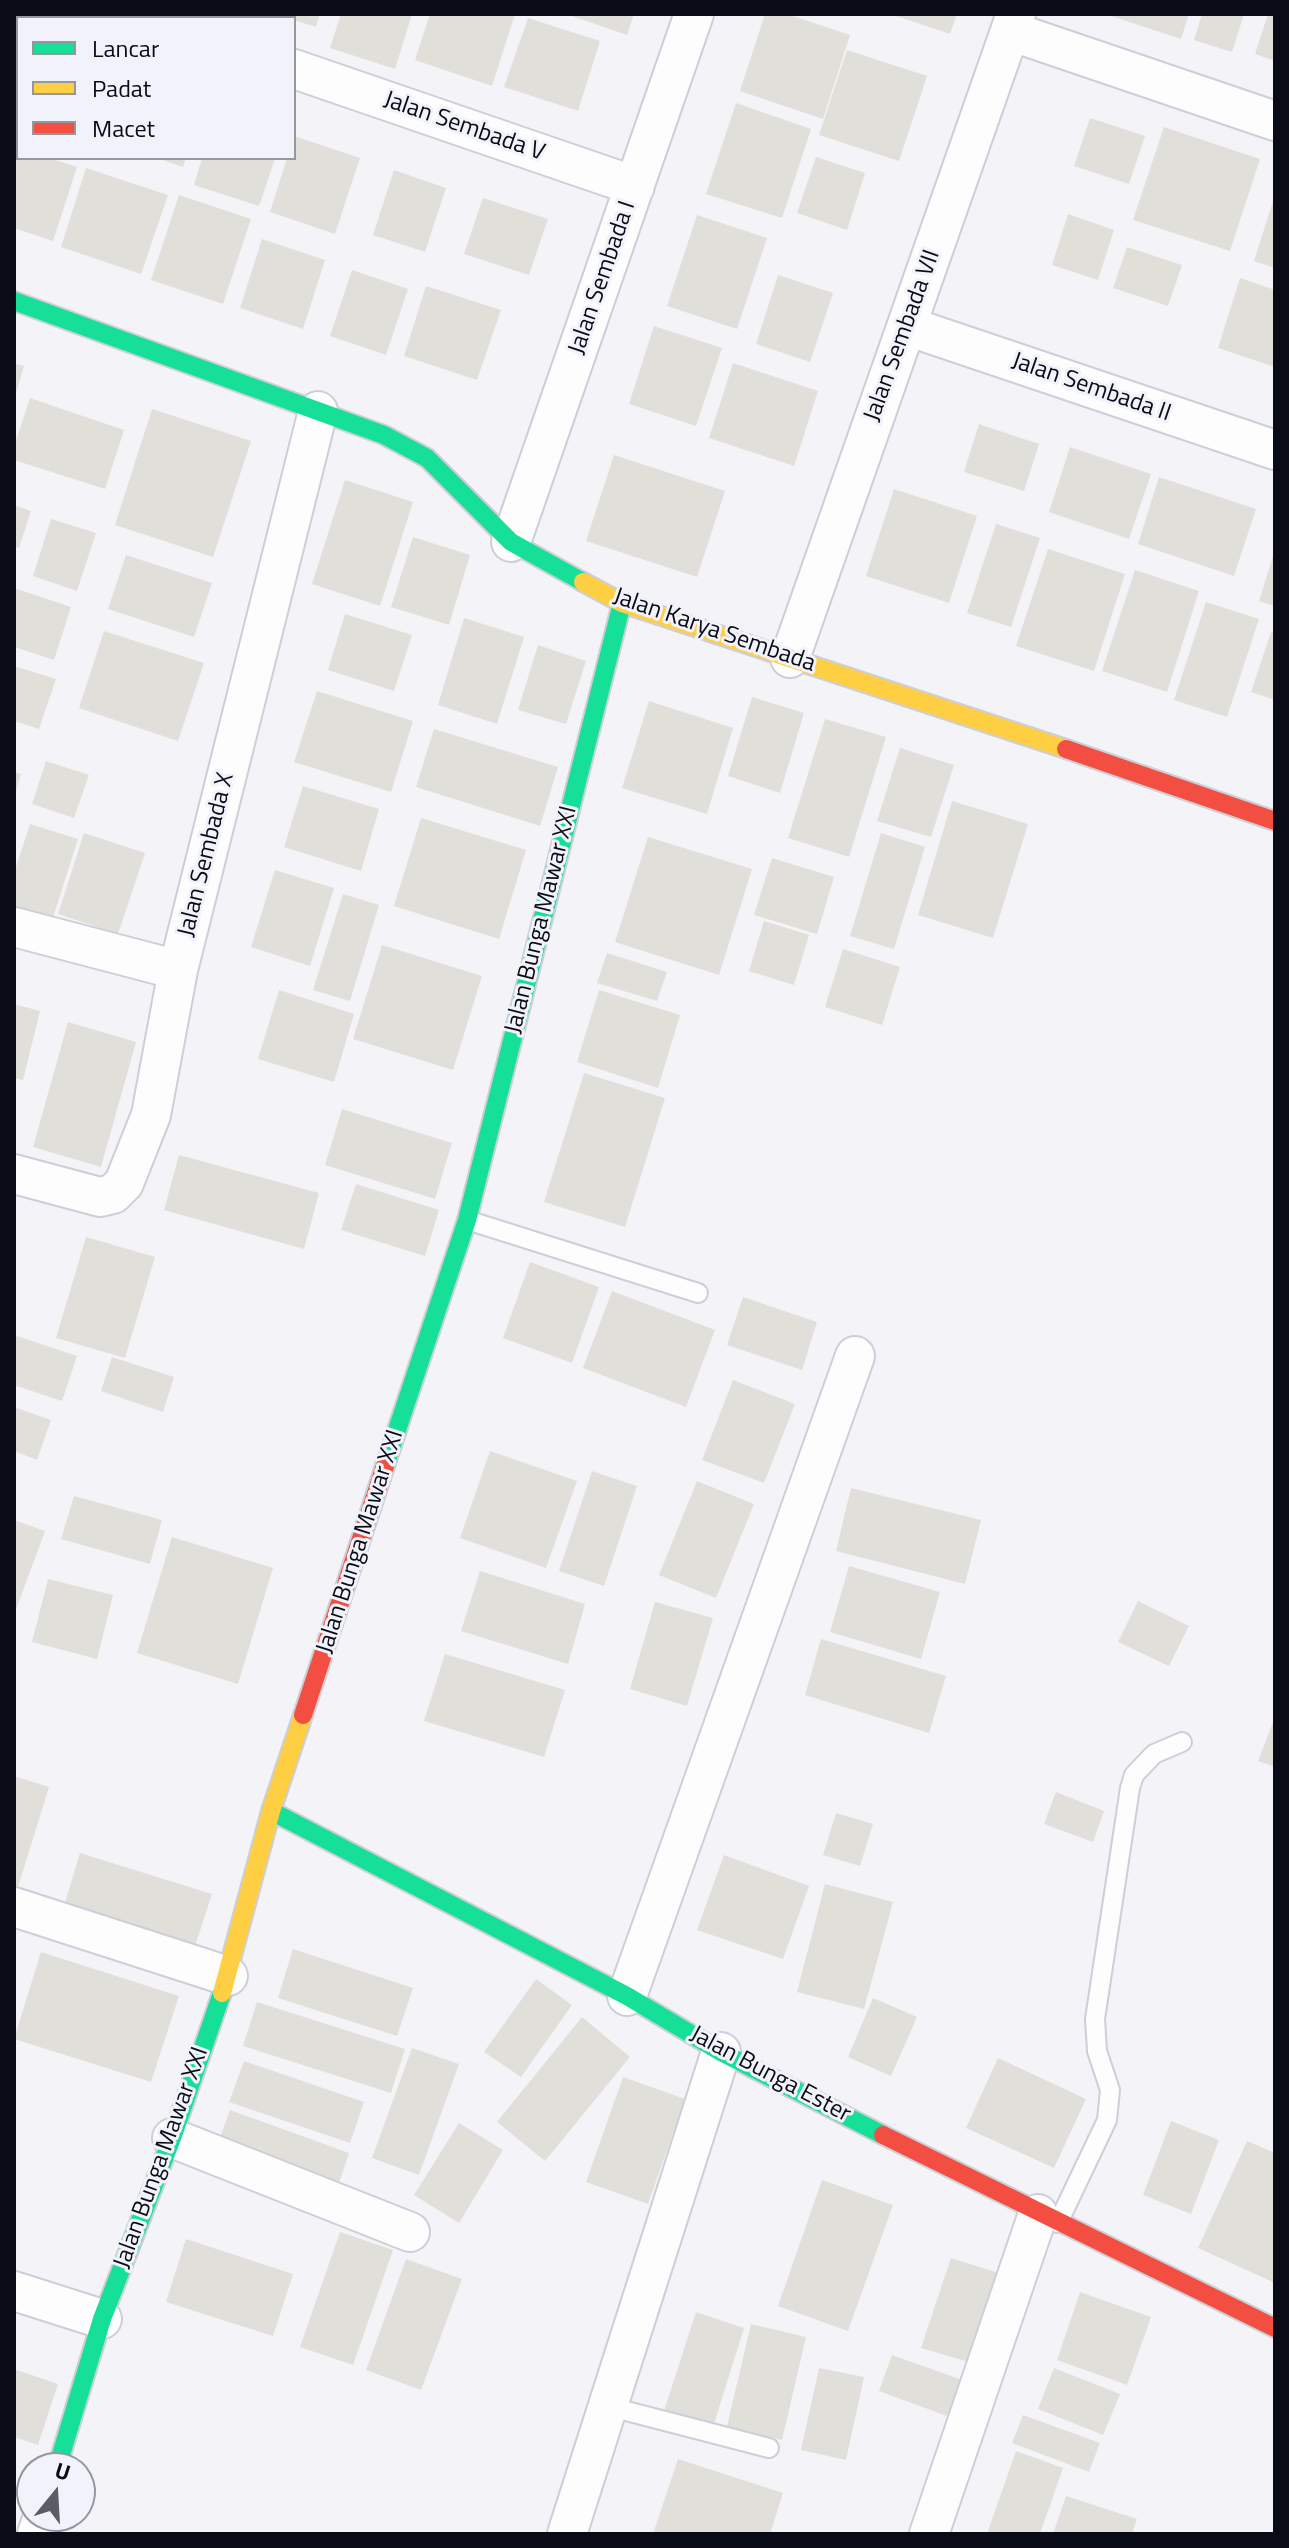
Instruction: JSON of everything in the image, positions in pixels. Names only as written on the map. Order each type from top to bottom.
[{"type":"street","name":"Jalan Sembada I","points":[[511,542],[694,14]]},
{"type":"street","points":[[1013,23],[1275,121]]},
{"type":"street","name":"Jalan Sembada VII","points":[[790,658],[1013,23]]},
{"type":"street","name":"Jalan Sembada V","points":[[296,70],[635,186]]},
{"type":"street","name":"Jalan Karya Sembada","points":[[14,301],[384,435],[427,458],[511,542],[622,603],[933,703],[1275,821]]},
{"type":"street","name":"Jalan Sembada II","points":[[907,326],[1275,450]]},
{"type":"street","name":"Jalan Sembada X","points":[[14,1174],[100,1197],[113,1194],[124,1183],[151,1115],[178,970],[318,411]]},
{"type":"street","name":"Jalan Bunga Mawar XXI","points":[[62,2452],[102,2319],[172,2138],[228,1976],[271,1811],[467,1220],[622,603]]},
{"type":"street","points":[[14,927],[178,970]]},
{"type":"street","points":[[627,1996],[855,1356]]},
{"type":"street","name":"Jalan Bunga Ester","points":[[271,1811],[627,1996],[721,2052],[1048,2219],[1275,2328]]},
{"type":"street","points":[[14,1907],[228,1976]]},
{"type":"street","points":[[567,2534],[721,2052]]},
{"type":"street","points":[[172,2138],[410,2232]]},
{"type":"street","points":[[929,2534],[1048,2219]]},
{"type":"street","points":[[14,2291],[102,2319]]},
{"type":"lane","points":[[467,1220],[698,1293]]},
{"type":"lane","points":[[1048,2219],[1107,2120],[1110,2090],[1097,2051],[1095,2019],[1130,1788],[1134,1775],[1154,1754],[1182,1742]]},
{"type":"lane","points":[[607,2406],[769,2448]]},
{"type":"building","points":[[278,14],[320,14],[316,27],[296,21],[296,16]]},
{"type":"building","points":[[341,14],[412,14],[395,69],[330,48]]},
{"type":"building","points":[[430,14],[515,14],[492,86],[415,60]]},
{"type":"building","points":[[566,14],[634,14],[627,35]]},
{"type":"building","points":[[765,14],[787,14],[850,35],[823,119],[740,91]]},
{"type":"building","points":[[890,14],[957,14],[950,34]]},
{"type":"building","points":[[1105,14],[1189,14],[1181,39]]},
{"type":"building","points":[[1202,14],[1244,14],[1232,52],[1194,40]]},
{"type":"building","points":[[1268,14],[1275,14],[1275,61],[1255,54]]},
{"type":"building","points":[[528,18],[600,41],[578,111],[504,87]]},
{"type":"building","points":[[14,39],[16,71],[14,86]]},
{"type":"building","points":[[847,50],[927,76],[899,161],[819,135]]},
{"type":"building","points":[[736,103],[811,129],[782,218],[706,194]]},
{"type":"building","points":[[1090,118],[1145,136],[1129,184],[1074,166]]},
{"type":"building","points":[[1164,127],[1260,159],[1230,251],[1133,220]]},
{"type":"building","points":[[296,137],[360,158],[335,234],[270,212],[286,160],[296,160]]},
{"type":"building","points":[[14,147],[16,160],[55,160],[77,167],[53,241],[14,228]]},
{"type":"building","points":[[816,157],[865,173],[847,230],[797,213]]},
{"type":"building","points":[[163,160],[185,160],[183,167]]},
{"type":"building","points":[[201,160],[274,160],[259,206],[194,185]]},
{"type":"building","points":[[86,168],[168,195],[141,274],[61,247]]},
{"type":"building","points":[[394,170],[446,188],[425,252],[373,235]]},
{"type":"building","points":[[179,195],[251,219],[223,304],[151,280]]},
{"type":"building","points":[[483,198],[548,219],[529,275],[464,254]]},
{"type":"building","points":[[1275,198],[1275,268],[1254,261]]},
{"type":"building","points":[[1068,214],[1114,230],[1098,280],[1052,265]]},
{"type":"building","points":[[697,215],[767,238],[737,329],[667,306]]},
{"type":"building","points":[[262,239],[325,260],[303,329],[240,308]]},
{"type":"building","points":[[1127,247],[1182,265],[1168,306],[1113,288]]},
{"type":"building","points":[[352,270],[408,289],[386,355],[330,336]]},
{"type":"building","points":[[778,275],[833,293],[810,362],[756,344]]},
{"type":"building","points":[[1240,278],[1275,290],[1275,367],[1218,348]]},
{"type":"building","points":[[426,286],[501,310],[477,380],[404,356]]},
{"type":"building","points":[[654,326],[722,348],[696,426],[629,404]]},
{"type":"building","points":[[14,363],[24,366],[15,397],[14,397]]},
{"type":"building","points":[[733,363],[818,391],[794,466],[709,438]]},
{"type":"building","points":[[30,398],[124,430],[105,489],[14,460],[14,447]]},
{"type":"building","points":[[152,409],[251,441],[213,557],[115,525]]},
{"type":"building","points":[[979,424],[1039,444],[1024,491],[964,472]]},
{"type":"building","points":[[1070,447],[1151,474],[1129,539],[1049,512]]},
{"type":"building","points":[[614,455],[725,491],[697,577],[586,541]]},
{"type":"building","points":[[1159,477],[1256,509],[1234,576],[1138,544]]},
{"type":"building","points":[[345,480],[413,502],[380,606],[312,584]]},
{"type":"building","points":[[894,489],[977,516],[949,603],[866,576]]},
{"type":"building","points":[[14,505],[31,511],[19,548],[14,547]]},
{"type":"building","points":[[51,519],[96,533],[77,591],[33,576]]},
{"type":"building","points":[[996,524],[1040,538],[1011,627],[967,613]]},
{"type":"building","points":[[413,537],[470,555],[449,625],[391,607]]},
{"type":"building","points":[[1048,549],[1125,574],[1094,671],[1016,646]]},
{"type":"building","points":[[1275,553],[1275,606],[1259,601]]},
{"type":"building","points":[[126,555],[212,583],[194,637],[108,609]]},
{"type":"building","points":[[1135,570],[1199,591],[1167,692],[1102,671]]},
{"type":"building","points":[[14,588],[71,607],[54,660],[14,647]]},
{"type":"building","points":[[1206,602],[1259,619],[1227,717],[1174,700]]},
{"type":"building","points":[[345,614],[412,635],[394,691],[328,670]]},
{"type":"building","points":[[464,618],[524,637],[497,724],[438,705]]},
{"type":"building","points":[[104,631],[204,663],[178,741],[79,708]]},
{"type":"building","points":[[1271,632],[1275,633],[1275,700],[1251,692]]},
{"type":"building","points":[[538,645],[586,661],[566,724],[518,710]]},
{"type":"building","points":[[14,666],[56,679],[39,729],[14,721]]},
{"type":"building","points":[[317,691],[413,721],[391,792],[294,762]]},
{"type":"building","points":[[752,697],[804,713],[780,793],[728,776]]},
{"type":"building","points":[[649,701],[733,728],[707,814],[622,788]]},
{"type":"building","points":[[825,719],[886,737],[849,857],[788,838]]},
{"type":"building","points":[[434,729],[558,767],[540,826],[416,787]]},
{"type":"building","points":[[900,748],[954,765],[931,837],[877,821]]},
{"type":"building","points":[[46,761],[89,775],[74,818],[32,804]]},
{"type":"building","points":[[14,772],[21,774],[15,795],[14,794]]},
{"type":"building","points":[[303,786],[379,809],[361,871],[284,847]]},
{"type":"building","points":[[952,801],[1028,824],[993,938],[918,915]]},
{"type":"building","points":[[421,818],[526,850],[499,939],[394,906]]},
{"type":"building","points":[[30,824],[78,839],[52,921],[14,909],[14,873]]},
{"type":"building","points":[[84,833],[145,853],[118,934],[58,914]]},
{"type":"building","points":[[881,833],[925,847],[894,949],[850,936]]},
{"type":"building","points":[[648,837],[752,869],[719,975],[615,942]]},
{"type":"building","points":[[772,858],[834,877],[817,934],[754,915]]},
{"type":"building","points":[[275,870],[334,888],[310,966],[251,947]]},
{"type":"building","points":[[343,894],[379,905],[350,1001],[313,990]]},
{"type":"building","points":[[764,921],[809,935],[794,985],[749,971]]},
{"type":"building","points":[[382,945],[482,976],[453,1070],[353,1039]]},
{"type":"building","points":[[843,949],[900,967],[882,1025],[825,1007]]},
{"type":"building","points":[[607,953],[667,972],[657,1001],[597,983]]},
{"type":"building","points":[[279,990],[354,1014],[334,1082],[258,1059]]},
{"type":"building","points":[[599,990],[680,1015],[658,1088],[577,1062]]},
{"type":"building","points":[[14,1004],[40,1011],[23,1080],[14,1078]]},
{"type":"building","points":[[68,1022],[136,1042],[101,1167],[33,1147]]},
{"type":"building","points":[[584,1073],[665,1098],[625,1227],[544,1202]]},
{"type":"building","points":[[342,1109],[452,1143],[435,1199],[325,1165]]},
{"type":"building","points":[[179,1155],[319,1193],[304,1249],[164,1210]]},
{"type":"building","points":[[356,1184],[439,1210],[425,1256],[341,1230]]},
{"type":"building","points":[[86,1237],[155,1257],[125,1358],[56,1338]]},
{"type":"building","points":[[530,1262],[599,1287],[572,1363],[503,1338]]},
{"type":"building","points":[[612,1291],[715,1330],[686,1407],[583,1368]]},
{"type":"building","points":[[743,1297],[817,1322],[802,1370],[727,1345]]},
{"type":"building","points":[[14,1335],[77,1356],[62,1401],[14,1385]]},
{"type":"building","points":[[112,1357],[174,1377],[163,1412],[101,1391]]},
{"type":"building","points":[[733,1380],[795,1404],[764,1483],[702,1460]]},
{"type":"building","points":[[14,1407],[51,1420],[37,1460],[14,1451]]},
{"type":"building","points":[[490,1451],[577,1481],[546,1568],[460,1538]]},
{"type":"building","points":[[592,1471],[637,1486],[604,1586],[559,1571]]},
{"type":"building","points":[[697,1481],[754,1504],[716,1598],[659,1575]]},
{"type":"building","points":[[851,1488],[981,1520],[965,1584],[836,1551]]},
{"type":"building","points":[[74,1496],[162,1520],[150,1564],[61,1539]]},
{"type":"building","points":[[14,1520],[45,1531],[14,1615]]},
{"type":"building","points":[[172,1537],[273,1568],[238,1684],[137,1653]]},
{"type":"building","points":[[849,1566],[940,1592],[921,1659],[830,1632]]},
{"type":"building","points":[[480,1571],[585,1604],[568,1664],[461,1631]]},
{"type":"building","points":[[48,1579],[113,1595],[97,1659],[32,1642]]},
{"type":"building","points":[[1138,1601],[1189,1626],[1169,1666],[1118,1642]]},
{"type":"building","points":[[655,1602],[713,1618],[687,1706],[630,1689]]},
{"type":"building","points":[[821,1639],[946,1676],[929,1733],[805,1695]]},
{"type":"building","points":[[445,1654],[565,1690],[544,1757],[424,1721]]},
{"type":"building","points":[[1275,1717],[1275,1767],[1258,1761]]},
{"type":"building","points":[[14,1776],[49,1787],[18,1887],[14,1885]]},
{"type":"building","points":[[1056,1792],[1104,1811],[1093,1842],[1044,1824]]},
{"type":"building","points":[[836,1813],[873,1824],[860,1866],[823,1855]]},
{"type":"building","points":[[80,1853],[212,1894],[195,1946],[64,1906]]},
{"type":"building","points":[[724,1855],[809,1886],[783,1959],[697,1930]]},
{"type":"building","points":[[825,1884],[893,1902],[864,2009],[797,1992]]},
{"type":"building","points":[[293,1949],[413,1988],[397,2036],[278,1998]]},
{"type":"building","points":[[41,1952],[179,1996],[151,2082],[14,2039]]},
{"type":"building","points":[[536,1979],[572,2005],[521,2077],[484,2052]]},
{"type":"building","points":[[873,1998],[917,2017],[891,2076],[848,2057]]},
{"type":"building","points":[[257,2002],[405,2049],[391,2093],[243,2046]]},
{"type":"building","points":[[582,2017],[630,2057],[545,2161],[497,2122]]},
{"type":"building","points":[[412,2048],[459,2064],[419,2175],[372,2158]]},
{"type":"building","points":[[998,2058],[1086,2099],[1054,2168],[966,2128]]},
{"type":"building","points":[[244,2061],[364,2102],[350,2143],[229,2102]]},
{"type":"building","points":[[623,2077],[685,2099],[648,2204],[586,2182]]},
{"type":"building","points":[[230,2110],[349,2153],[338,2186],[218,2143]]},
{"type":"building","points":[[1171,2121],[1219,2140],[1191,2214],[1143,2195]]},
{"type":"building","points":[[459,2123],[503,2150],[459,2223],[414,2195]]},
{"type":"building","points":[[1247,2141],[1275,2153],[1275,2283],[1198,2248]]},
{"type":"building","points":[[822,2180],[893,2205],[848,2331],[778,2306]]},
{"type":"building","points":[[340,2232],[393,2250],[353,2365],[300,2347]]},
{"type":"building","points":[[186,2239],[293,2274],[273,2336],[166,2302]]},
{"type":"building","points":[[951,2258],[999,2273],[972,2363],[921,2348]]},
{"type":"building","points":[[406,2259],[462,2279],[421,2390],[366,2370]]},
{"type":"building","points":[[1080,2292],[1151,2317],[1127,2385],[1057,2360]]},
{"type":"building","points":[[696,2312],[744,2328],[713,2427],[664,2411]]},
{"type":"building","points":[[751,2324],[806,2337],[782,2440],[727,2426]]},
{"type":"building","points":[[892,2355],[968,2382],[955,2419],[879,2391]]},
{"type":"building","points":[[819,2368],[864,2377],[846,2460],[801,2450]]},
{"type":"building","points":[[1054,2368],[1120,2394],[1103,2435],[1038,2409]]},
{"type":"building","points":[[14,2369],[58,2384],[38,2445],[14,2437]]},
{"type":"building","points":[[1023,2415],[1100,2443],[1089,2472],[1012,2443]]},
{"type":"building","points":[[1016,2451],[1063,2468],[1040,2534],[987,2534]]},
{"type":"building","points":[[678,2459],[783,2493],[770,2534],[653,2534]]},
{"type":"building","points":[[1066,2496],[1137,2519],[1132,2534],[1053,2534]]},
{"type":"traffic: fast","points":[[14,301],[384,435],[427,458],[511,542],[583,582]]},
{"type":"traffic: fast","points":[[385,1466],[467,1220],[622,603]]},
{"type":"traffic: fast","points":[[271,1811],[627,1996],[721,2052],[883,2135]]},
{"type":"traffic: fast","points":[[62,2452],[102,2319],[172,2138],[222,1993]]},
{"type":"traffic: slow","points":[[583,582],[622,603],[1066,749]]},
{"type":"traffic: slow","points":[[222,1993],[271,1811],[303,1715]]},
{"type":"traffic: jam","points":[[1066,749],[1275,821]]},
{"type":"traffic: jam","points":[[303,1715],[385,1466]]},
{"type":"traffic: jam","points":[[883,2135],[1275,2328]]}]
